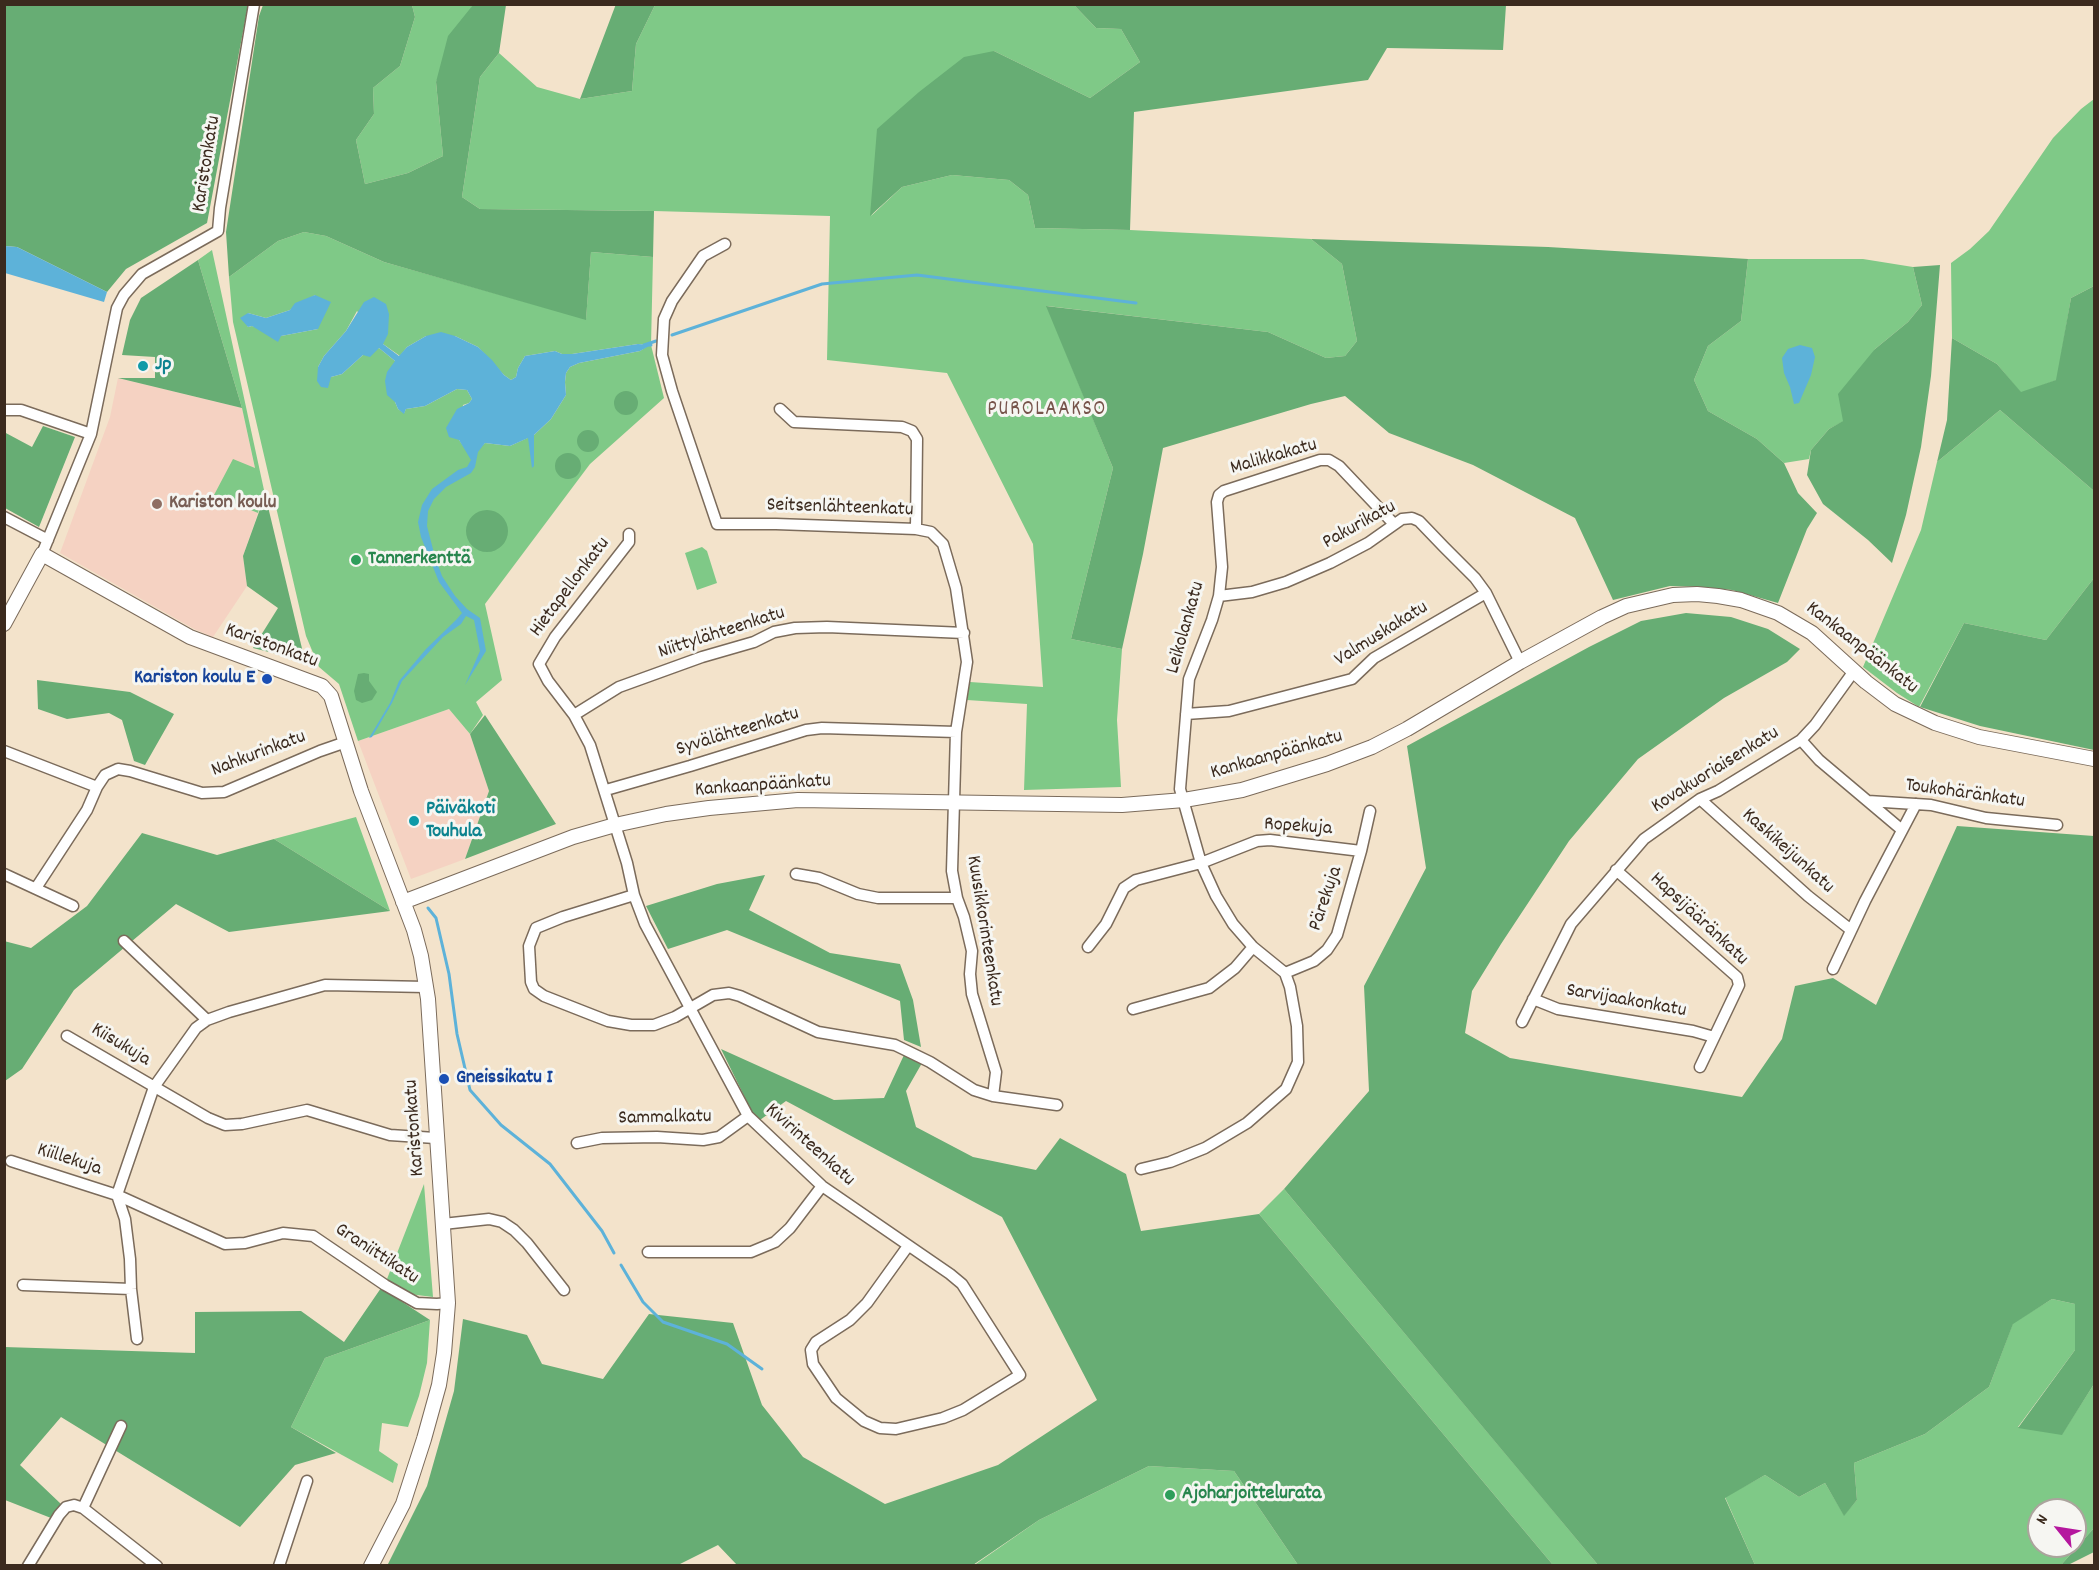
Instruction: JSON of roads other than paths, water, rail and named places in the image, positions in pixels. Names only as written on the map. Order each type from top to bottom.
[{"type":"street","name":"Karistonkatu","points":[[254,4],[218,231],[142,274],[124,294],[117,308],[92,434],[42,554],[190,637],[322,686],[331,696],[362,791],[419,947],[426,987],[448,1303],[439,1385],[424,1439],[403,1503],[371,1566]]},
{"type":"street","name":"Seitsenlähteenkatu","points":[[725,244],[703,256],[672,302],[664,319],[662,355],[717,524],[916,529],[931,532],[943,544],[956,588],[967,662],[956,732],[954,804]]},
{"type":"street","points":[[780,409],[794,422],[902,427],[912,432],[917,440],[916,529]]},
{"type":"street","points":[[4,410],[21,410],[92,434]]},
{"type":"street","name":"Malikkakatu","points":[[1217,502],[1219,495],[1224,491],[1320,460],[1329,460],[1339,466],[1394,524]]},
{"type":"street","name":"Leikolankatu","points":[[1217,502],[1222,567],[1219,596],[1189,679],[1180,789],[1201,862],[1216,896],[1233,924],[1253,948],[1285,973]]},
{"type":"street","points":[[4,517],[48,540]]},
{"type":"street","name":"Pakurikatu","points":[[1219,596],[1252,592],[1286,582],[1368,543],[1402,519],[1412,518],[1419,521],[1486,593],[1520,662]]},
{"type":"street","name":"Hietapellonkatu","points":[[615,825],[606,790],[590,745],[574,715],[548,681],[539,664],[555,637],[629,542],[629,534]]},
{"type":"street","points":[[4,624],[42,554]]},
{"type":"street","name":"Valmuskakatu","points":[[1186,714],[1229,711],[1352,680],[1374,658],[1486,593]]},
{"type":"street","name":"Kankaanpäänkatu","points":[[404,902],[533,851],[615,825],[677,813],[798,800],[1122,806],[1184,800],[1242,790],[1285,778],[1372,747],[1407,729],[1520,662],[1626,606],[1673,595],[1697,594],[1741,600],[1778,613],[1812,633],[1895,704],[1935,723],[1979,737],[2094,759]]},
{"type":"street","name":"Niittylähteenkatu","points":[[574,715],[619,687],[702,657],[754,642],[774,632],[795,628],[827,627],[963,633]]},
{"type":"street","name":"Kovakuoriaisenkatu","points":[[1522,1022],[1571,924],[1644,839],[1700,799],[1718,791],[1801,740],[1815,725],[1854,671]]},
{"type":"street","name":"Syvälähteenkatu","points":[[606,790],[806,730],[822,728],[956,732]]},
{"type":"street","name":"Toukohäränkatu","points":[[1801,740],[1819,760],[1902,830]]},
{"type":"street","name":"Nahkurinkatu","points":[[36,888],[87,810],[105,775],[118,769],[202,794],[224,792],[346,742]]},
{"type":"street","points":[[4,751],[97,787]]},
{"type":"street","name":"Kaskikeijunkatu","points":[[1700,799],[1808,896],[1851,930]]},
{"type":"street","name":"Toukohäränkatu","points":[[1868,801],[1931,805],[1986,818],[2057,825]]},
{"type":"street","name":"Kuusikkorinteenkatu","points":[[954,804],[952,871],[972,951],[970,974],[972,994],[996,1072],[993,1096]]},
{"type":"street","points":[[1833,969],[1916,804]]},
{"type":"street","name":"Pärekuja","points":[[1285,973],[1314,961],[1327,950],[1337,934],[1370,812]]},
{"type":"street","name":"Kivirinteenkatu","points":[[615,825],[634,895],[655,944],[748,1116],[822,1186],[908,1246],[962,1284],[1020,1375],[963,1410],[943,1418],[896,1429],[880,1428],[864,1421],[836,1398],[813,1364],[811,1350],[816,1342],[850,1320],[867,1303],[908,1246]]},
{"type":"street","name":"Ropekuja","points":[[1088,947],[1106,924],[1124,888],[1136,880],[1201,862],[1257,841],[1270,840],[1361,851]]},
{"type":"street","name":"Hapsijääränkatu","points":[[1616,870],[1737,976],[1739,985],[1700,1067]]},
{"type":"street","points":[[4,874],[73,906]]},
{"type":"street","points":[[796,874],[819,878],[858,894],[878,898],[957,898]]},
{"type":"street","points":[[634,895],[563,917],[536,928],[529,946],[531,982],[534,989],[544,996],[608,1021],[654,1025],[675,1017],[721,993],[740,996],[818,1032],[896,1044],[974,1090],[993,1096],[1057,1105]]},
{"type":"street","points":[[124,941],[207,1020]]},
{"type":"street","points":[[1132,1009],[1209,988],[1235,968],[1253,948]]},
{"type":"street","points":[[1141,1169],[1170,1162],[1205,1148],[1247,1123],[1286,1089],[1298,1062],[1297,1026],[1285,973]]},
{"type":"street","points":[[137,1339],[125,1220],[117,1195],[154,1087],[196,1029],[207,1020],[229,1012],[325,985],[426,987]]},
{"type":"street","name":"Sarvijaakonkatu","points":[[1533,999],[1558,1009],[1693,1031],[1714,1037]]},
{"type":"street","name":"Kiisukuja","points":[[68,1036],[208,1118],[225,1125],[242,1124],[307,1110],[390,1135],[435,1138]]},
{"type":"street","name":"Sammalkatu","points":[[577,1143],[602,1138],[657,1137],[703,1140],[719,1137],[748,1116]]},
{"type":"street","name":"Kiillekuja","points":[[11,1161],[117,1195]]},
{"type":"street","points":[[648,1252],[751,1252],[775,1242],[790,1228],[822,1186]]},
{"type":"street","name":"Graniittikatu","points":[[117,1195],[225,1244],[245,1243],[283,1233],[313,1236],[385,1285],[417,1303],[448,1303]]},
{"type":"street","points":[[443,1224],[489,1219],[502,1221],[527,1243],[564,1290]]},
{"type":"street","points":[[23,1285],[131,1289]]},
{"type":"street","points":[[83,1508],[104,1467],[121,1426]]},
{"type":"street","points":[[279,1566],[307,1481]]},
{"type":"street","points":[[28,1566],[66,1507],[74,1505],[83,1508],[157,1566]]},
{"type":"water","points":[[5,246],[17,247],[107,292],[104,302],[5,273]]},
{"type":"water","points":[[315,295],[331,302],[318,329],[281,336],[278,342],[252,326],[248,327],[240,318],[248,313],[266,318],[290,310],[295,303]]},
{"type":"water","points":[[374,297],[386,304],[389,314],[388,334],[383,344],[399,356],[407,347],[426,336],[441,332],[478,347],[511,380],[516,377],[525,356],[555,351],[572,354],[638,344],[651,345],[640,351],[579,363],[570,367],[566,373],[566,395],[551,419],[534,435],[534,466],[532,468],[528,438],[510,446],[485,443],[478,452],[475,467],[471,473],[446,487],[434,499],[428,511],[427,526],[435,557],[442,576],[455,596],[467,609],[480,618],[486,651],[465,685],[480,651],[474,620],[466,616],[461,624],[443,637],[402,681],[392,703],[372,737],[369,738],[390,703],[399,681],[426,649],[462,613],[439,582],[421,537],[418,522],[422,505],[432,489],[458,470],[467,467],[471,460],[459,440],[449,437],[446,428],[457,409],[472,399],[467,390],[457,389],[425,406],[406,409],[404,414],[387,395],[385,381],[387,372],[395,361],[379,348],[370,357],[363,355],[342,374],[331,377],[328,388],[321,387],[317,381],[318,367],[324,356],[346,331],[364,302]]},
{"type":"water","points":[[1800,345],[1812,348],[1815,357],[1811,375],[1799,403],[1794,404],[1784,373],[1782,358],[1788,349]]},
{"type":"waterway","points":[[672,335],[822,284],[917,275],[1136,303]]},
{"type":"waterway","points":[[651,345],[644,345],[656,341]]},
{"type":"waterway","points":[[428,908],[436,918],[449,974],[457,1034],[470,1090],[501,1125],[550,1164],[602,1231],[614,1253]]},
{"type":"waterway","points":[[621,1265],[643,1302],[663,1322],[727,1344],[762,1369]]},
{"type":"place","name":"Jp","points":[[143,366]]},
{"type":"place","name":"Kariston koulu","points":[[157,504]]},
{"type":"place","name":"Tannerkenttä","points":[[356,560]]},
{"type":"place","name":"Kariston koulu E","points":[[267,679]]},
{"type":"place","name":"Päiväkoti Touhula","points":[[414,821]]},
{"type":"place","name":"Gneissikatu I","points":[[444,1079]]},
{"type":"place","name":"Ajoharjoittelurata","points":[[1170,1495]]},
{"type":"district","name":"PUROLAAKSO","points":[[1047,411]]}]
